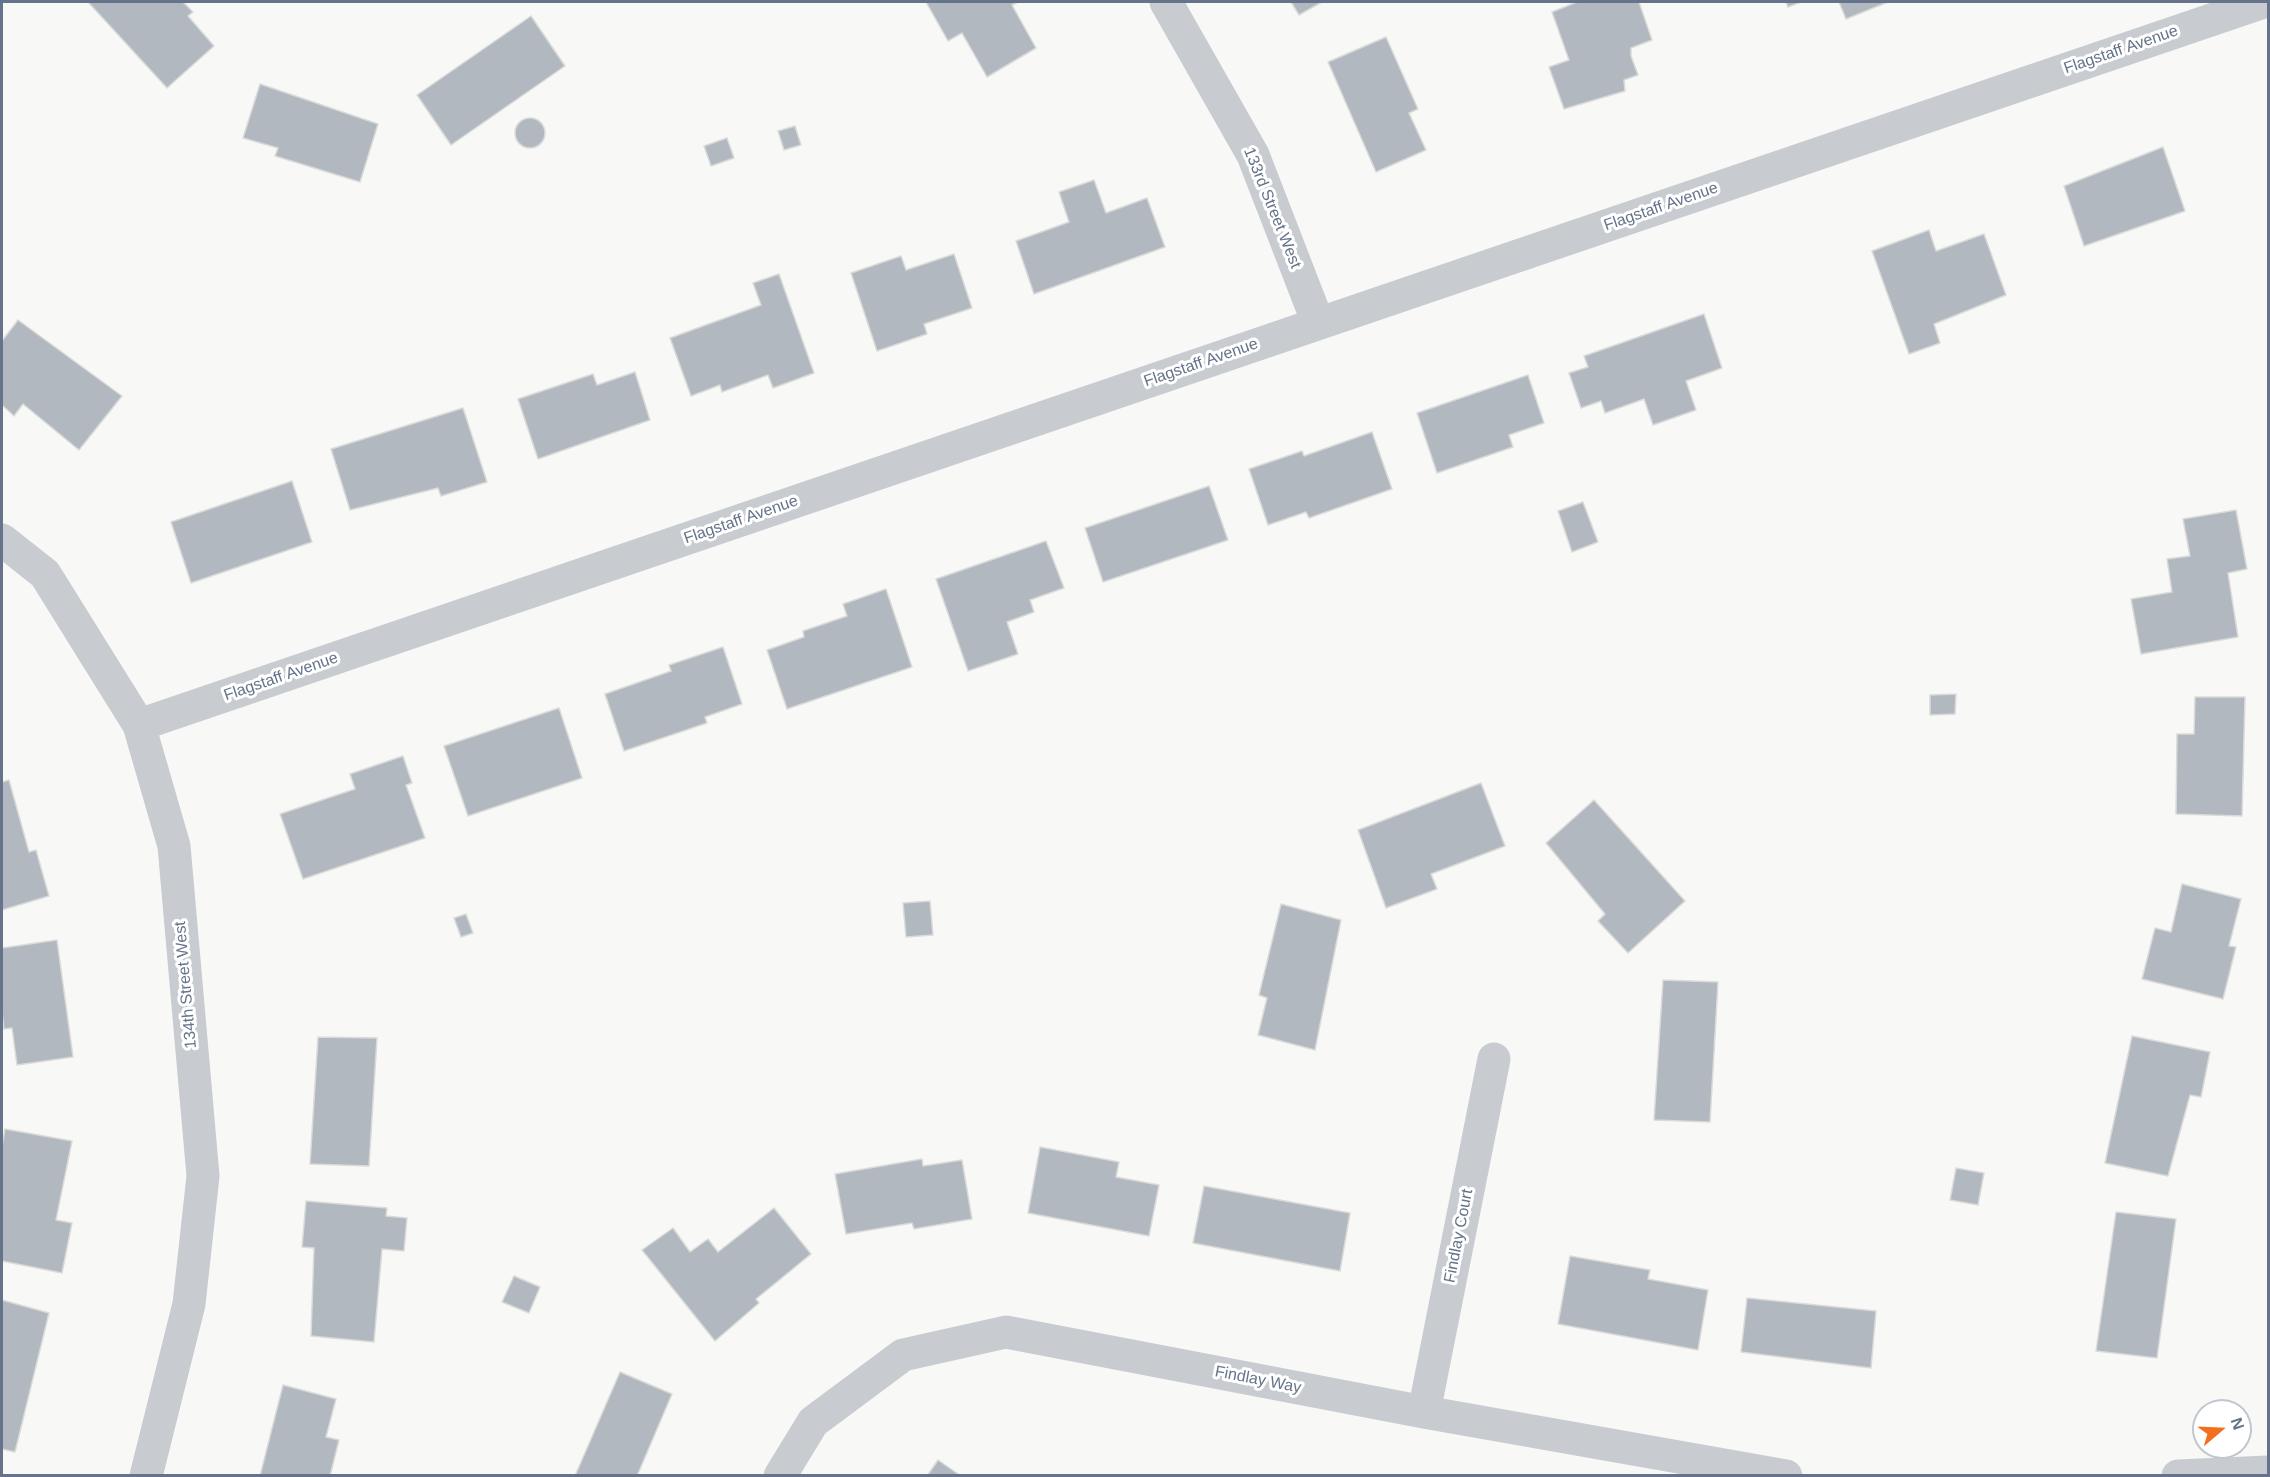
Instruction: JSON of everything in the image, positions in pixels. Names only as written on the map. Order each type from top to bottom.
[{"type":"street","name":"133rd Street West","points":[[1166,2],[1253,155],[1318,324]]},
{"type":"street","name":"Flagstaff Avenue","points":[[139,725],[2264,2]]},
{"type":"street","name":"134th Street West","points":[[2,540],[45,574],[139,725],[174,846],[203,1176],[189,1304],[146,1476]]},
{"type":"street","name":"Findlay Court","points":[[1424,1412],[1494,1059]]},
{"type":"street","name":"Findlay Way","points":[[780,1476],[813,1422],[903,1355],[1006,1332],[1424,1412],[1786,1476]]},
{"type":"street","points":[[2178,1476],[2268,1472]]},
{"type":"building","points":[[88,2],[183,2],[193,12],[188,16],[214,46],[167,88]]},
{"type":"building","points":[[926,2],[1018,2],[1012,5],[1036,48],[987,77],[962,33],[948,41]]},
{"type":"building","points":[[1291,2],[1322,2],[1299,15]]},
{"type":"building","points":[[1577,2],[1639,2],[1652,40],[1631,48],[1631,56],[1638,75],[1624,80],[1625,91],[1564,109],[1549,67],[1569,60],[1552,12]]},
{"type":"building","points":[[1786,2],[1801,2],[1788,7]]},
{"type":"building","points":[[1839,2],[1888,2],[1846,19]]},
{"type":"building","points":[[531,16],[565,66],[451,145],[417,95]]},
{"type":"building","points":[[1386,37],[1418,109],[1409,113],[1426,150],[1376,172],[1328,62]]},
{"type":"building","points":[[260,84],[378,124],[360,182],[275,156],[278,148],[243,138]]},
{"type":"building","points":[[530,118],[541,122],[545,133],[541,144],[530,148],[519,144],[515,133],[519,122]]},
{"type":"building","points":[[795,126],[801,145],[784,150],[778,131]]},
{"type":"building","points":[[727,138],[734,158],[711,166],[704,146]]},
{"type":"building","points":[[2163,147],[2185,211],[2084,246],[2064,186]]},
{"type":"building","points":[[1094,180],[1106,213],[1147,198],[1165,247],[1034,294],[1016,241],[1069,222],[1059,192]]},
{"type":"building","points":[[1929,230],[1936,251],[1984,234],[2006,295],[1934,324],[1940,343],[1909,354],[1872,251]]},
{"type":"building","points":[[954,254],[972,308],[924,324],[927,334],[877,351],[851,273],[901,256],[906,270]]},
{"type":"building","points":[[779,274],[814,373],[773,388],[768,375],[722,392],[720,385],[691,396],[670,338],[761,305],[753,283]]},
{"type":"building","points":[[1704,314],[1722,368],[1686,381],[1696,410],[1653,425],[1644,399],[1605,413],[1601,401],[1581,408],[1569,373],[1588,367],[1584,356]]},
{"type":"building","points":[[18,320],[122,396],[79,450],[23,404],[14,416],[2,405],[2,341]]},
{"type":"building","points":[[635,372],[650,420],[538,459],[518,399],[593,374],[597,385]]},
{"type":"building","points":[[1528,375],[1544,423],[1509,435],[1513,447],[1437,473],[1417,413]]},
{"type":"building","points":[[463,408],[487,482],[441,496],[438,488],[350,510],[331,449]]},
{"type":"building","points":[[1372,432],[1392,489],[1309,518],[1306,512],[1268,525],[1249,469],[1302,451],[1304,456]]},
{"type":"building","points":[[292,481],[312,542],[191,583],[171,522]]},
{"type":"building","points":[[1209,486],[1228,540],[1103,582],[1085,528]]},
{"type":"building","points":[[1583,502],[1598,542],[1572,552],[1558,511]]},
{"type":"building","points":[[2236,510],[2247,569],[2228,573],[2238,637],[2141,654],[2131,599],[2172,592],[2167,559],[2190,556],[2183,519]]},
{"type":"building","points":[[1046,541],[1064,588],[1030,600],[1034,612],[1007,622],[1018,654],[968,671],[936,579]]},
{"type":"building","points":[[886,589],[912,667],[787,709],[767,650],[804,637],[803,631],[847,616],[843,604]]},
{"type":"building","points":[[723,647],[742,704],[705,717],[707,723],[624,751],[605,694],[671,671],[669,665]]},
{"type":"building","points":[[1956,694],[1955,714],[1930,715],[1930,695]]},
{"type":"building","points":[[2195,697],[2245,697],[2242,816],[2176,814],[2177,734],[2194,734]]},
{"type":"building","points":[[559,708],[582,778],[468,816],[444,746]]},
{"type":"building","points":[[403,756],[412,783],[406,785],[425,838],[303,879],[280,814],[355,789],[350,774]]},
{"type":"building","points":[[9,780],[29,852],[36,850],[49,896],[2,910],[2,782]]},
{"type":"building","points":[[1481,783],[1505,846],[1431,874],[1437,889],[1386,908],[1358,830]]},
{"type":"building","points":[[1594,800],[1685,901],[1628,953],[1598,921],[1605,914],[1546,843]]},
{"type":"building","points":[[2182,884],[2241,899],[2229,946],[2236,947],[2223,999],[2142,979],[2155,928],[2171,932]]},
{"type":"building","points":[[930,901],[933,935],[906,937],[903,903]]},
{"type":"building","points":[[1281,904],[1341,920],[1315,1050],[1258,1035],[1267,998],[1259,995]]},
{"type":"building","points":[[466,914],[473,933],[461,937],[454,918]]},
{"type":"building","points":[[57,940],[73,1057],[17,1065],[12,1028],[4,1029],[2,948]]},
{"type":"building","points":[[1663,980],[1718,982],[1710,1122],[1654,1120]]},
{"type":"building","points":[[2132,1036],[2210,1052],[2201,1097],[2190,1095],[2168,1176],[2105,1163]]},
{"type":"building","points":[[318,1037],[377,1038],[369,1166],[310,1164]]},
{"type":"building","points":[[5,1129],[72,1141],[56,1220],[72,1223],[62,1273],[2,1261],[2,1146]]},
{"type":"building","points":[[1040,1147],[1119,1162],[1116,1177],[1159,1185],[1149,1236],[1028,1213]]},
{"type":"building","points":[[922,1159],[923,1166],[962,1160],[972,1219],[914,1229],[912,1223],[846,1234],[835,1174]]},
{"type":"building","points":[[1956,1168],[1984,1173],[1978,1205],[1950,1200]]},
{"type":"building","points":[[1204,1186],[1350,1213],[1340,1271],[1193,1243]]},
{"type":"building","points":[[306,1201],[387,1208],[386,1216],[407,1218],[404,1251],[382,1249],[374,1342],[311,1336],[314,1248],[302,1247]]},
{"type":"building","points":[[774,1208],[811,1254],[756,1299],[759,1303],[715,1341],[642,1250],[673,1228],[690,1252],[708,1239],[718,1252]]},
{"type":"building","points":[[2116,1212],[2176,1219],[2157,1358],[2096,1351]]},
{"type":"building","points":[[1570,1256],[1650,1270],[1648,1279],[1708,1290],[1698,1350],[1558,1324]]},
{"type":"building","points":[[514,1276],[540,1287],[529,1313],[502,1302]]},
{"type":"building","points":[[1747,1298],[1876,1311],[1871,1368],[1741,1352]]},
{"type":"building","points":[[2,1300],[49,1313],[15,1452],[2,1449]]},
{"type":"building","points":[[620,1372],[672,1394],[637,1476],[575,1476]]},
{"type":"building","points":[[283,1385],[336,1399],[326,1437],[339,1440],[330,1476],[260,1476]]},
{"type":"building","points":[[938,1460],[961,1476],[927,1476]]}]
